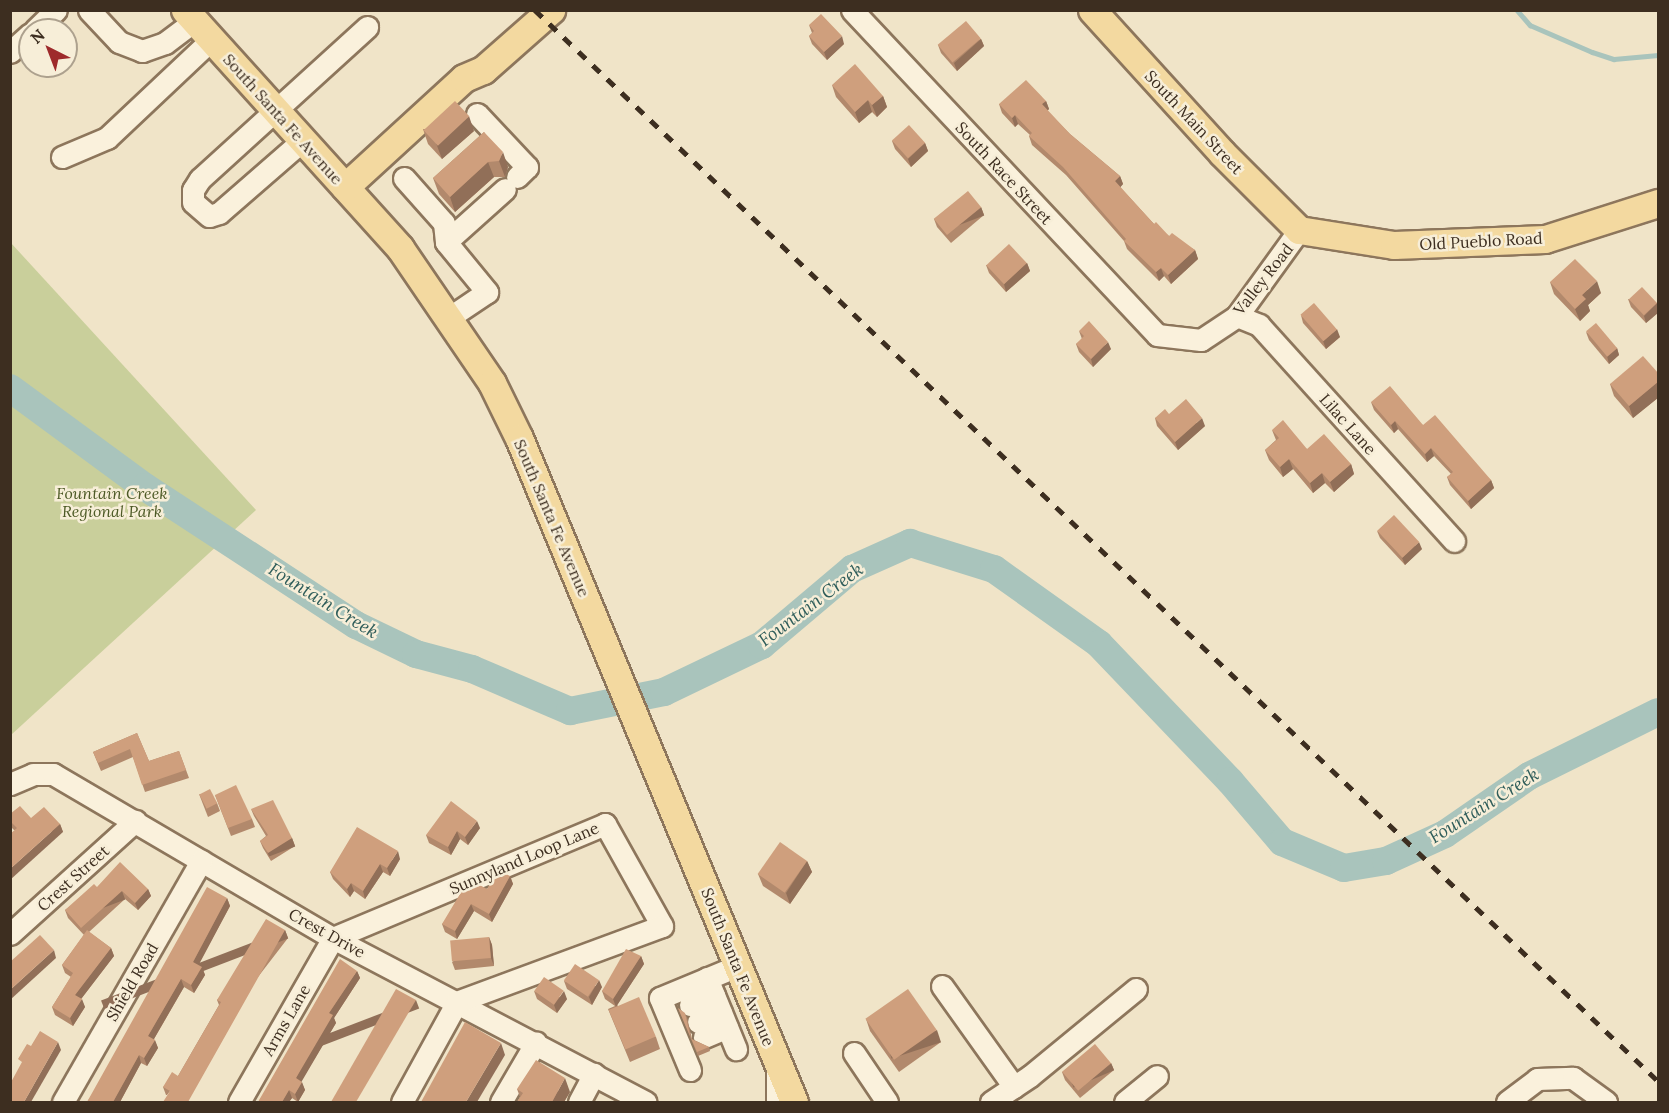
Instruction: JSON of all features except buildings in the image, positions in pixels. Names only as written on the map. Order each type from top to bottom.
[{"type":"main road","points":[[464,78],[469,59],[524,10]]},
{"type":"main road","points":[[345,187],[464,78],[483,70],[551,10]]},
{"type":"main road","name":"South Main Street","points":[[1092,10],[1222,153],[1299,230]]},
{"type":"main road","name":"South Santa Fe Avenue","points":[[197,24],[400,248],[450,317],[492,383],[519,438],[675,811],[735,967],[794,1102]]},
{"type":"main road","name":"Old Pueblo Road","points":[[1299,230],[1394,244],[1545,239],[1659,203]]},
{"type":"street","points":[[89,10],[119,42],[142,51],[165,43],[197,24]]},
{"type":"street","name":"South Race Street","points":[[852,10],[1157,335]]},
{"type":"street","points":[[62,158],[107,138],[197,24]]},
{"type":"street","points":[[303,140],[237,202],[209,216],[199,210],[193,190],[200,179],[367,27]]},
{"type":"street","points":[[446,242],[527,168],[477,114]]},
{"type":"street","points":[[404,178],[444,223],[446,242],[487,292],[450,317]]},
{"type":"street","name":"Valley Road","points":[[1157,335],[1201,340],[1237,316],[1299,230]]},
{"type":"street","name":"Lilac Lane","points":[[1237,316],[1259,325],[1454,541]]},
{"type":"street","name":"Crest Drive","points":[[10,784],[33,774],[53,774],[333,938],[536,1042],[646,1102]]},
{"type":"street","name":"Crest Street","points":[[10,934],[135,821]]},
{"type":"street","name":"Sunnyland Loop Lane","points":[[333,938],[605,824],[662,926],[458,1002]]},
{"type":"street","name":"Shield Road","points":[[63,1102],[201,861]]},
{"type":"street","name":"Arms Lane","points":[[239,1102],[333,938]]},
{"type":"street","points":[[685,1026],[717,1003],[735,967]]},
{"type":"street","points":[[942,986],[1014,1087]]},
{"type":"street","points":[[991,1102],[1014,1087],[1136,989]]},
{"type":"street","points":[[690,1070],[685,1026],[660,998],[717,1003]]},
{"type":"street","points":[[402,1102],[458,1002]]},
{"type":"street","points":[[685,1026],[717,1003]]},
{"type":"street","points":[[717,1003],[736,1048]]},
{"type":"street","points":[[501,1102],[536,1042]]},
{"type":"street","points":[[854,1053],[887,1102]]},
{"type":"street","points":[[777,1063],[777,1102]]},
{"type":"street","points":[[579,1102],[594,1074]]},
{"type":"street","points":[[1125,1102],[1157,1076]]},
{"type":"street","points":[[1507,1102],[1537,1079],[1554,1078],[1573,1078],[1606,1102]]},
{"type":"green space","name":"Fountain Creek Regional Park","points":[[11,243],[256,510],[11,735]]},
{"type":"waterway","points":[[1517,10],[1530,25],[1592,52],[1614,59],[1658,55]]},
{"type":"waterway","name":"Fountain Creek","points":[[10,388],[145,487],[356,625],[416,654],[472,669],[570,711],[664,692],[762,645],[852,569],[910,543],[994,569],[1099,644],[1230,781],[1282,842],[1344,868],[1386,861],[1445,834],[1529,776],[1658,712]]},
{"type":"railway","points":[[535,10],[1658,1081]]}]
